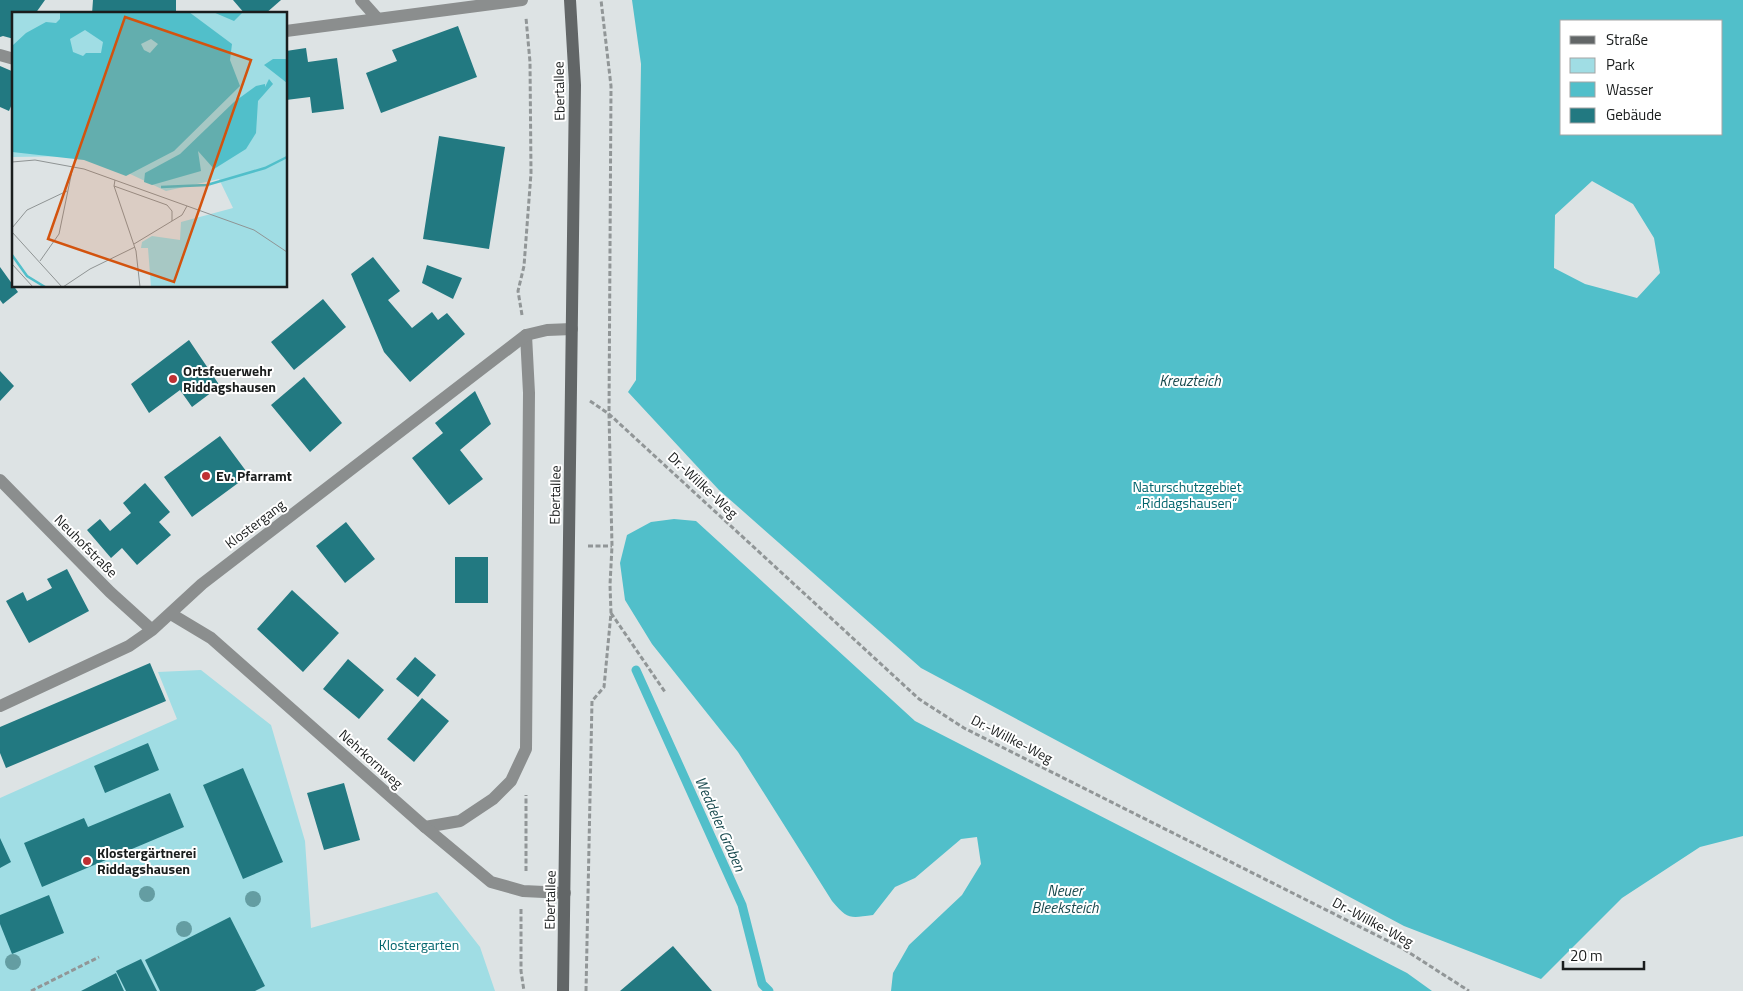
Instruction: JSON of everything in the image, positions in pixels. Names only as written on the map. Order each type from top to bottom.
[{"type":"main road","name":"Ebertallee","points":[[563,991],[575,85],[570,0]]},
{"type":"street","points":[[361,0],[378,18]]},
{"type":"street","points":[[288,31],[378,18],[523,4]]},
{"type":"street","name":"Klostergang","points":[[0,706],[128,646],[152,630],[202,584],[526,335],[547,330],[572,329]]},
{"type":"street","points":[[425,827],[460,821],[493,800],[511,781],[526,749],[529,393],[526,335]]},
{"type":"street","name":"Neuhofstraße","points":[[0,480],[110,592],[152,630]]},
{"type":"street","name":"Nehrkornweg","points":[[171,614],[212,638],[425,827],[491,882],[523,891],[565,894]]},
{"type":"path","points":[[586,991],[592,701],[604,686],[611,612],[612,546],[609,414],[611,86],[601,0]]},
{"type":"path","points":[[523,4],[530,62],[532,173],[524,266],[518,291],[526,335]]},
{"type":"path","name":"Dr.-Willke-Weg","points":[[609,414],[919,699],[964,728],[1402,948],[1469,991]]},
{"type":"path","points":[[611,612],[665,692]]},
{"type":"path","points":[[31,991],[99,957]]},
{"type":"green space","name":"Klostergarten","points":[[201,670],[271,725],[305,841],[311,928],[437,892],[480,947],[495,991],[0,991],[0,798],[177,719],[158,672]]},
{"type":"water","name":"Kreuzteich","points":[[632,0],[1743,0],[1743,836],[1700,847],[1622,898],[1541,979],[1404,926],[921,668],[719,490],[628,392],[636,380],[641,64]],"holes":[[[1592,181],[1633,204],[1654,238],[1660,273],[1637,298],[1585,284],[1554,268],[1555,215]]]},
{"type":"water","name":"Neuer Bleeksteich","points":[[674,519],[696,521],[915,721],[1407,973],[1432,991],[891,991],[893,973],[909,945],[962,895],[981,864],[977,837],[961,839],[915,878],[895,887],[873,915],[854,917],[846,915],[837,907],[738,752],[652,644],[625,600],[620,563],[627,535],[651,522]]},
{"type":"building","points":[[0,0],[45,0],[36,12],[12,12],[12,38],[0,37]]},
{"type":"building","points":[[93,0],[176,0],[176,12],[92,12]]},
{"type":"building","points":[[233,0],[281,0],[267,12],[243,12]]},
{"type":"building","points":[[458,26],[477,77],[381,113],[366,73],[397,61],[392,50]]},
{"type":"building","points":[[306,48],[308,62],[337,58],[344,109],[312,113],[310,97],[288,100],[288,51]]},
{"type":"building","points":[[0,66],[12,71],[12,104],[9,111],[0,107]]},
{"type":"building","points":[[439,136],[505,147],[489,249],[423,239]]},
{"type":"building","points":[[373,257],[400,291],[388,300],[412,328],[432,312],[438,320],[447,313],[465,334],[410,382],[384,352],[351,274]]},
{"type":"building","points":[[427,265],[462,278],[453,299],[422,283]]},
{"type":"building","points":[[0,267],[12,284],[12,288],[15,288],[18,292],[3,304],[0,300]]},
{"type":"building","points":[[323,299],[346,327],[294,370],[271,342]]},
{"type":"building","name":"Ortsfeuerwehr Riddagshausen","points":[[189,340],[220,386],[192,407],[180,390],[149,413],[131,384]]},
{"type":"building","points":[[0,371],[14,386],[0,401]]},
{"type":"building","points":[[304,377],[342,423],[310,452],[271,405]]},
{"type":"building","points":[[475,391],[491,424],[460,450],[483,479],[449,505],[412,458],[443,433],[435,423]]},
{"type":"building","name":"Ev. Pfarramt","points":[[220,436],[249,475],[192,517],[164,477]]},
{"type":"building","points":[[145,483],[170,512],[159,522],[171,535],[137,565],[122,548],[111,558],[87,530],[100,519],[110,531],[131,513],[123,503]]},
{"type":"building","points":[[346,522],[375,559],[345,583],[316,546]]},
{"type":"building","points":[[455,557],[488,557],[488,603],[455,603]]},
{"type":"building","points":[[67,569],[89,611],[29,643],[6,601],[23,592],[27,601],[52,588],[47,579]]},
{"type":"building","points":[[292,590],[339,633],[303,672],[257,629]]},
{"type":"building","points":[[415,657],[436,675],[418,697],[396,679]]},
{"type":"building","points":[[348,659],[384,690],[359,719],[323,689]]},
{"type":"building","points":[[150,663],[166,701],[6,768],[0,753],[0,727]]},
{"type":"building","points":[[422,698],[449,721],[414,762],[387,739]]},
{"type":"building","points":[[148,743],[159,770],[105,793],[94,766]]},
{"type":"building","points":[[243,768],[283,862],[243,879],[203,785]]},
{"type":"building","points":[[344,783],[360,840],[324,850],[307,793]]},
{"type":"building","points":[[170,793],[184,827],[42,887],[24,843],[84,818],[88,827]]},
{"type":"building","points":[[0,838],[11,862],[0,868]]},
{"type":"building","points":[[49,895],[64,933],[12,954],[0,924],[0,915]]},
{"type":"building","points":[[230,917],[265,986],[255,991],[160,991],[145,960]]},
{"type":"building","points":[[673,946],[712,991],[620,991]]},
{"type":"building","points":[[141,959],[157,991],[126,991],[116,971]]},
{"type":"building","points":[[116,973],[124,991],[81,991]]},
{"type":"waterway","name":"Weddeler Graben","points":[[636,670],[742,905],[762,984],[769,991]]},
{"type":"place","name":"Ortsfeuerwehr Riddagshausen","points":[[173,379]]},
{"type":"place","name":"Ev. Pfarramt","points":[[206,476]]},
{"type":"place","name":"Klostergärtnerei Riddagshausen","points":[[87,861]]},
{"type":"park label","name":"Naturschutzgebiet „Riddagshausen“","points":[[1187,496]]}]
